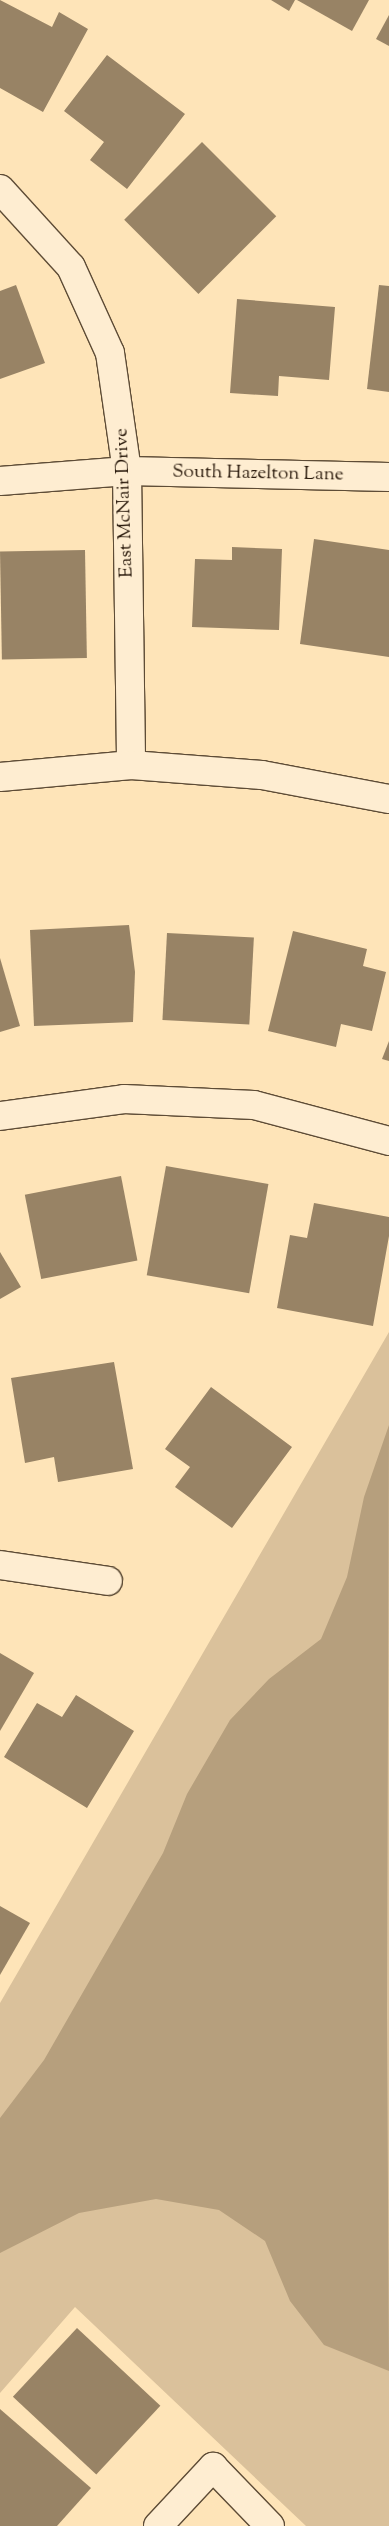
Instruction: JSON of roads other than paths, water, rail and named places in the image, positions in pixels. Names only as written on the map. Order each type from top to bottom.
[{"type":"street","name":"East McNair Drive","points":[[0,189],[71,267],[110,353],[126,471],[131,765]]},
{"type":"street","name":"South Hazelton Lane","points":[[0,481],[126,471],[389,476]]},
{"type":"street","points":[[0,777],[131,765],[262,775],[389,799]]},
{"type":"street","points":[[0,1116],[124,1099],[254,1105],[389,1141]]},
{"type":"street","points":[[0,1566],[108,1581]]},
{"type":"street","points":[[158,2526],[213,2467],[270,2526]]}]
